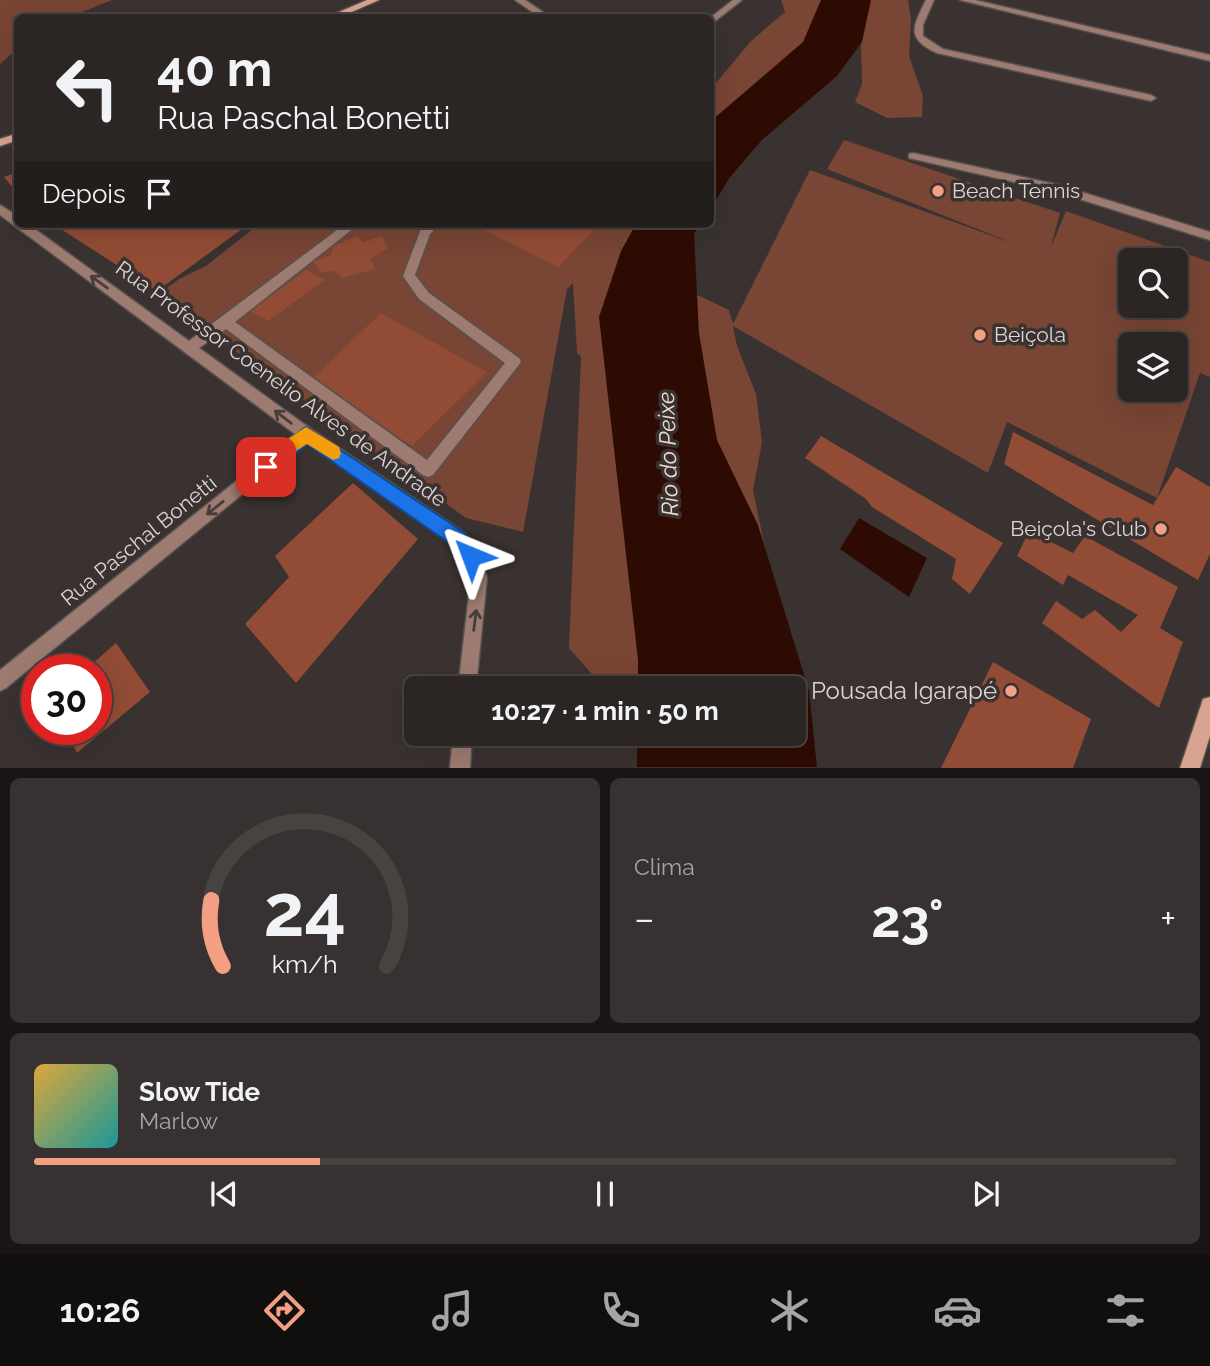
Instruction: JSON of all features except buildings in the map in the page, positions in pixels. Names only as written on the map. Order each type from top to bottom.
[{"type":"street","points":[[339,14],[375,0]]},
{"type":"street","points":[[519,0],[542,14]]},
{"type":"street","points":[[714,19],[738,0]]},
{"type":"street","points":[[930,0],[916,32],[924,45],[940,51],[1151,98]]},
{"type":"street","points":[[964,0],[1210,58]]},
{"type":"street","points":[[1018,12],[1021,0]]},
{"type":"street","points":[[913,156],[1059,189],[1210,236]]},
{"type":"street","name":"Rua Professor Coenelio Alves de Andrade","points":[[26,228],[306,435],[458,539],[471,556],[479,577],[468,676]]},
{"type":"street","points":[[190,347],[348,228]]},
{"type":"street","points":[[226,322],[428,470],[514,362],[424,296],[409,276],[425,232],[430,228]]},
{"type":"street","name":"Rua Paschal Bonetti","points":[[0,682],[306,435]]},
{"type":"street","points":[[1190,768],[1210,706]]},
{"type":"street","points":[[460,768],[462,746]]},
{"type":"shaded area","points":[[0,0],[112,0],[77,14],[14,14],[14,52],[0,64]]},
{"type":"shaded area","points":[[781,0],[824,0],[823,26],[714,141],[714,85],[751,41],[785,12]]},
{"type":"shaded area","points":[[860,0],[908,0],[911,19],[909,56],[923,96],[922,117],[887,118],[855,102],[862,84]]},
{"type":"shaded area","points":[[844,140],[1060,213],[1051,247],[1066,211],[1170,248],[1118,248],[1118,318],[1188,318],[1188,254],[1210,262],[1210,377],[1200,373],[1157,498],[1007,422],[988,473],[733,326],[737,346],[756,394],[762,442],[753,490],[794,676],[594,676],[569,648],[581,357],[577,353],[573,283],[567,289],[523,532],[466,518],[158,295],[179,279],[206,266],[254,228],[670,228],[687,290],[729,310],[733,324],[810,170],[1015,244],[827,169]]},
{"type":"shaded area","points":[[806,723],[817,767],[709,767],[762,746],[806,746]]},
{"type":"water","points":[[821,0],[871,0],[862,42],[837,76],[762,140],[730,177],[714,203],[714,118],[803,42]]},
{"type":"water","name":"Rio do Peixe","points":[[634,228],[698,228],[694,234],[699,333],[717,440],[758,525],[804,676],[638,676],[599,317],[621,251]]},
{"type":"water","points":[[859,518],[927,558],[909,597],[840,549]]},
{"type":"water","points":[[806,681],[817,767],[637,767],[637,746],[806,746]]},
{"type":"slow traffic","points":[[291,447],[306,435],[333,453]]},
{"type":"place","name":"Beach Tennis","points":[[938,191]]},
{"type":"place","name":"Beiçola","points":[[980,335]]},
{"type":"place","name":"Beiçola's Club","points":[[1161,529]]},
{"type":"place","name":"Pousada Igarapé","points":[[1011,691]]},
{"type":"route","points":[[266,467],[306,435],[458,539],[471,556]]}]
